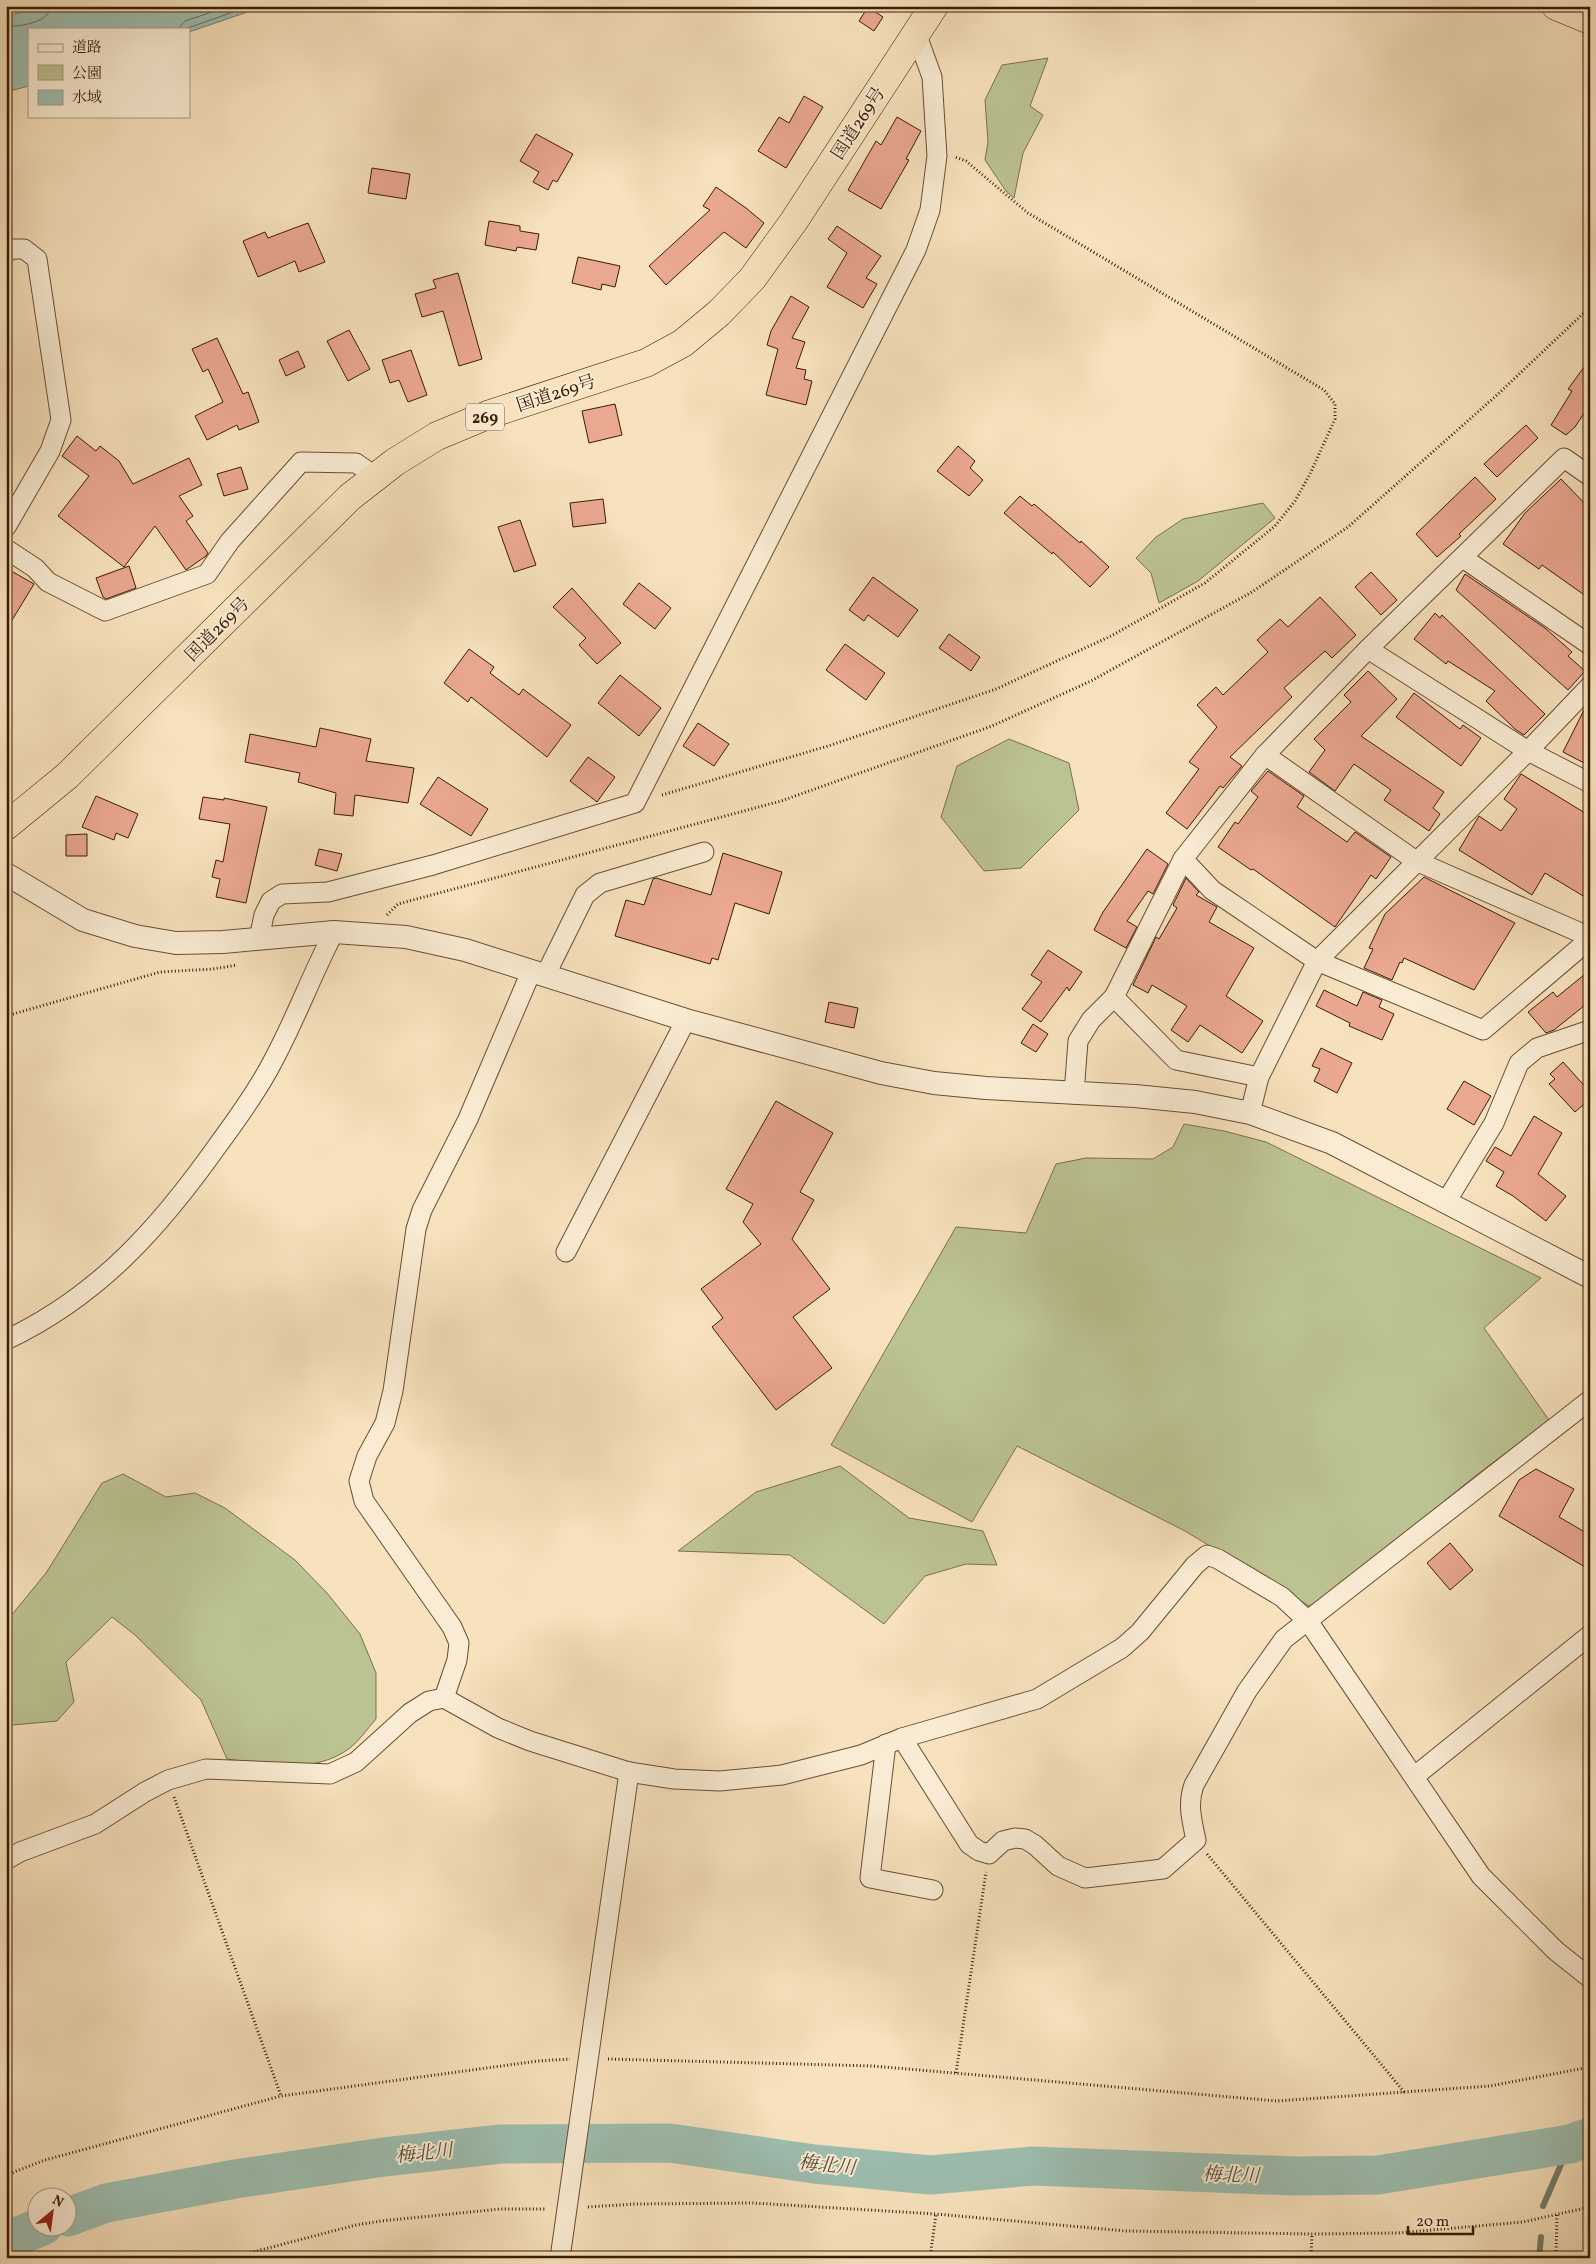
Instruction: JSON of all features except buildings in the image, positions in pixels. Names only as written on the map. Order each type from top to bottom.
[{"type":"highway","name":"国道269号","points":[[6,826],[74,769],[350,497],[395,462],[437,436],[490,414],[646,363],[683,343],[712,319],[752,279],[788,229],[934,6]]},
{"type":"highway","points":[[1556,6],[1590,20]]},
{"type":"street","points":[[259,939],[264,915],[271,901],[282,894],[328,892],[414,870],[635,803],[916,250],[930,210],[937,156],[932,77],[916,33]]},
{"type":"street","points":[[6,253],[11,249],[24,249],[37,259],[61,420],[50,451],[6,527]]},
{"type":"street","points":[[1074,1094],[1078,1041],[1091,1020],[1114,997],[1183,859],[1265,755],[1368,648],[1463,558],[1564,458],[1590,476]]},
{"type":"street","points":[[6,549],[35,568],[48,582],[105,611],[206,574],[230,541],[301,462],[356,463],[376,476]]},
{"type":"street","points":[[1463,558],[1590,645]]},
{"type":"street","points":[[1368,648],[1528,751],[1590,783]]},
{"type":"street","points":[[1250,1113],[1259,1077],[1317,961],[1528,751],[1590,686]]},
{"type":"street","points":[[1183,859],[1212,890],[1317,961],[1484,1030],[1590,938],[1416,861],[1265,755]]},
{"type":"street","points":[[444,1698],[457,1660],[459,1643],[452,1627],[364,1501],[359,1481],[367,1456],[385,1423],[393,1391],[416,1229],[422,1210],[538,974],[585,895],[600,882],[704,852]]},
{"type":"street","points":[[6,874],[83,920],[135,936],[176,943],[259,939],[334,932],[406,937],[465,950],[686,1020],[880,1073],[934,1083],[1074,1094],[1135,1096],[1195,1102],[1250,1113],[1332,1143],[1590,1277]]},
{"type":"street","points":[[6,1340],[52,1316],[100,1281],[137,1247],[200,1171],[238,1118],[274,1060],[334,932]]},
{"type":"street","points":[[1114,997],[1176,1060],[1259,1077]]},
{"type":"street","points":[[566,1252],[686,1020]]},
{"type":"street","points":[[1446,1202],[1494,1123],[1519,1063],[1537,1048],[1590,1030]]},
{"type":"street","points":[[894,1741],[969,1844],[979,1851],[989,1854],[1003,1841],[1015,1838],[1025,1840],[1035,1845],[1058,1866],[1086,1878],[1100,1875],[1151,1872],[1163,1869],[1196,1840],[1190,1807],[1190,1798],[1194,1786],[1246,1691],[1284,1639],[1590,1400]]},
{"type":"street","points":[[6,1860],[20,1852],[95,1824],[145,1792],[168,1780],[206,1769],[330,1774],[356,1762],[410,1713],[429,1702],[444,1698],[514,1734],[629,1772],[674,1780],[720,1781],[782,1775],[860,1755],[894,1741],[1037,1699],[1122,1648],[1140,1632],[1195,1565],[1207,1556],[1218,1559],[1282,1597],[1308,1621],[1415,1776],[1481,1876],[1556,1951],[1590,1978]]},
{"type":"street","points":[[1415,1776],[1590,1634]]},
{"type":"street","points":[[894,1741],[870,1878],[933,1890]]},
{"type":"street","points":[[560,2258],[629,1772]]},
{"type":"path","points":[[635,803],[828,746],[996,689],[1110,636],[1205,583],[1276,526],[1295,500],[1310,474],[1335,419],[1335,404],[1324,390],[1028,213],[966,161],[959,157],[937,156]]},
{"type":"path","points":[[398,904],[781,801],[992,726],[1091,681],[1252,592],[1348,527],[1497,395],[1590,306]]},
{"type":"path","points":[[6,1016],[160,972]]},
{"type":"path","points":[[168,1780],[281,2096]]},
{"type":"path","points":[[1196,1840],[1405,2093]]},
{"type":"path","points":[[956,2073],[989,1854]]},
{"type":"path","points":[[6,2175],[45,2160],[281,2096],[529,2062],[589,2059],[873,2066],[1276,2101],[1490,2086],[1590,2066]]},
{"type":"path","points":[[230,2258],[356,2225],[500,2209],[635,2204],[753,2203],[936,2214],[1126,2230],[1398,2234],[1523,2222],[1590,2207]]},
{"type":"path","points":[[930,2258],[936,2214]]},
{"type":"path","points":[[1556,2258],[1557,2215]]},
{"type":"path","points":[[1311,2258],[1312,2234]]},
{"type":"path","points":[[1523,2258],[1532,2258]]},
{"type":"green space","points":[[1048,58],[1030,106],[1043,115],[1023,153],[1014,198],[1006,191],[985,160],[988,142],[985,100],[1002,65]]},
{"type":"green space","points":[[1263,503],[1275,518],[1198,581],[1159,603],[1151,573],[1136,558],[1156,537],[1183,519]]},
{"type":"green space","points":[[1009,739],[1069,763],[1079,810],[1021,868],[984,871],[941,817],[957,766]]},
{"type":"green space","points":[[1184,1124],[1224,1131],[1266,1142],[1541,1278],[1484,1328],[1549,1420],[1474,1477],[1321,1601],[1309,1606],[1185,1531],[1017,1446],[972,1522],[831,1445],[956,1227],[1026,1233],[1056,1164],[1086,1158],[1153,1159],[1173,1147]]},
{"type":"green space","points":[[840,1466],[909,1518],[983,1531],[997,1565],[966,1564],[925,1576],[884,1624],[790,1555],[678,1551],[756,1492]]},
{"type":"green space","points":[[123,1474],[166,1497],[195,1493],[225,1508],[295,1560],[327,1593],[360,1634],[376,1673],[376,1719],[361,1738],[350,1748],[321,1762],[306,1765],[274,1765],[227,1759],[201,1700],[135,1635],[112,1617],[66,1662],[74,1702],[57,1721],[13,1725],[6,1728],[6,1622],[46,1573],[102,1483]]},
{"type":"water","points":[[50,6],[265,6],[190,32],[190,28],[28,28],[28,86],[6,92],[6,16]]},
{"type":"waterway","name":"梅北川","points":[[78,2213],[106,2203],[235,2179],[384,2157],[501,2144],[670,2143],[814,2164],[930,2175],[1033,2166],[1294,2176],[1378,2175],[1570,2144],[1590,2137]]},
{"type":"waterway","points":[[1543,2206],[1570,2144]]},
{"type":"waterway","name":"梅北川","points":[[6,2241],[28,2232]]},
{"type":"waterway","points":[[1539,2258],[1541,2237]]}]
